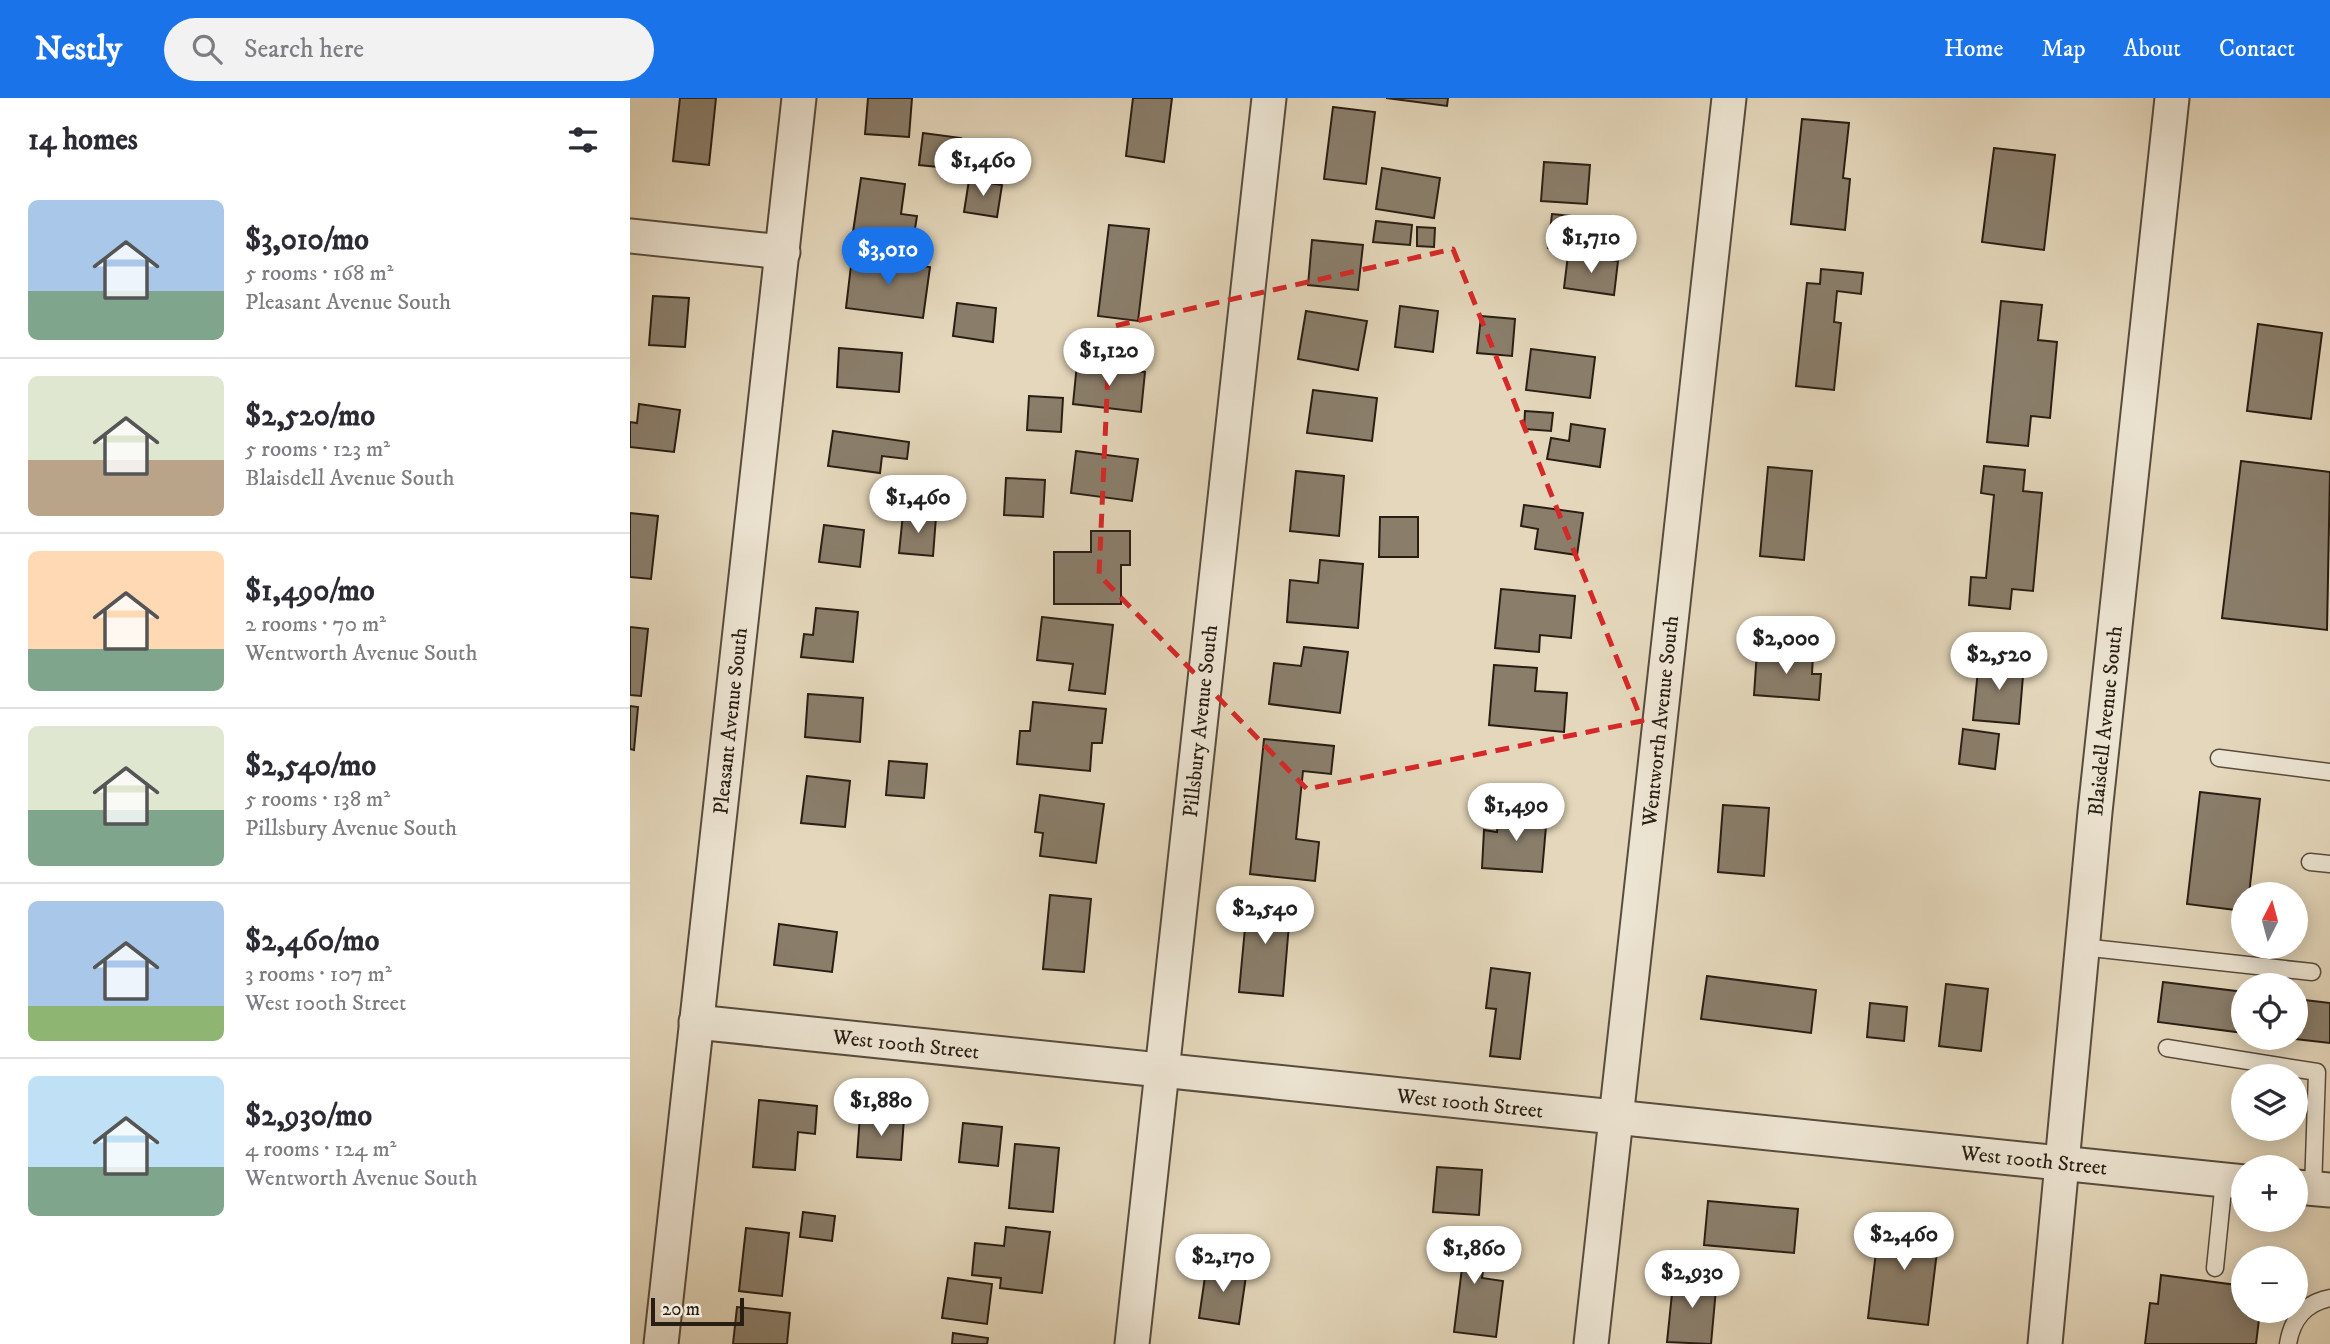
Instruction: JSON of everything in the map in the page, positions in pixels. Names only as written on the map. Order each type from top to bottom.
[{"type":"street","name":"Pleasant Avenue South","points":[[661,1344],[800,98]]},
{"type":"street","name":"Pillsbury Avenue South","points":[[1132,1344],[1269,98]]},
{"type":"street","name":"Wentworth Avenue South","points":[[1591,1344],[1728,98]]},
{"type":"street","name":"Blaisdell Avenue South","points":[[2045,1344],[2082,947],[2172,98]]},
{"type":"street","points":[[630,236],[783,252]]},
{"type":"street","name":"West 100th Street","points":[[696,1022],[2231,1181]]},
{"type":"lane","points":[[2219,758],[2330,772]]},
{"type":"lane","points":[[2310,862],[2330,864]]},
{"type":"lane","points":[[2082,947],[2312,972]]},
{"type":"lane","points":[[2167,1048],[2317,1072],[2313,1189]]},
{"type":"lane","points":[[2215,1268],[2231,1195]]},
{"type":"lane","points":[[2288,1344],[2296,1319],[2303,1310],[2315,1301],[2330,1298]]},
{"type":"highlighted area","points":[[1453,249],[1642,721],[1307,789],[1099,575],[1110,327]]},
{"type":"building","points":[[680,98],[716,98],[709,165],[673,161]]},
{"type":"building","points":[[868,98],[912,98],[909,137],[865,134]]},
{"type":"building","points":[[1133,98],[1172,98],[1164,162],[1126,156]]},
{"type":"building","points":[[1386,98],[1448,98],[1447,106]]},
{"type":"building","points":[[1333,107],[1375,112],[1366,184],[1324,179]]},
{"type":"building","points":[[1802,119],[1849,123],[1843,178],[1850,179],[1845,230],[1791,224]]},
{"type":"building","points":[[923,133],[961,138],[958,169],[919,165]]},
{"type":"building","points":[[1994,148],[2055,155],[2044,250],[1982,242]]},
{"type":"building","points":[[1544,162],[1590,165],[1587,204],[1541,201]]},
{"type":"building","points":[[1382,168],[1440,178],[1434,218],[1376,209]]},
{"type":"building","points":[[861,178],[905,184],[901,214],[917,216],[913,241],[853,232]]},
{"type":"building","points":[[969,180],[1002,185],[997,217],[964,212]]},
{"type":"building","points":[[1552,214],[1591,218],[1587,253],[1548,248]]},
{"type":"building","points":[[1376,221],[1412,225],[1410,245],[1373,242]]},
{"type":"building","points":[[1109,225],[1149,229],[1138,321],[1098,316]]},
{"type":"building","points":[[1417,227],[1435,228],[1434,247],[1417,246]]},
{"type":"building","points":[[1312,240],[1363,245],[1358,290],[1308,285]]},
{"type":"building","points":[[1568,255],[1618,261],[1614,295],[1564,288]]},
{"type":"building","points":[[852,257],[930,267],[923,318],[846,308]]},
{"type":"building","points":[[1821,269],[1863,273],[1861,294],[1837,291],[1834,322],[1841,323],[1834,390],[1796,386],[1807,283],[1820,284]]},
{"type":"building","points":[[653,296],[689,298],[685,347],[649,345]]},
{"type":"building","points":[[2001,301],[2042,305],[2038,340],[2057,342],[2050,418],[2031,416],[2028,446],[1987,442]]},
{"type":"building","points":[[957,303],[996,308],[993,342],[953,336]]},
{"type":"building","points":[[1400,306],[1438,311],[1433,352],[1395,347]]},
{"type":"building","points":[[1306,311],[1367,321],[1358,370],[1298,359]]},
{"type":"building","points":[[1481,316],[1515,319],[1512,356],[1477,353]]},
{"type":"building","points":[[2258,324],[2322,333],[2311,419],[2247,411]]},
{"type":"building","points":[[839,348],[902,353],[899,392],[837,387]]},
{"type":"building","points":[[1531,349],[1595,357],[1590,398],[1526,390]]},
{"type":"building","points":[[1077,364],[1145,372],[1141,412],[1073,404]]},
{"type":"building","points":[[1313,390],[1377,398],[1372,441],[1307,433]]},
{"type":"building","points":[[1029,396],[1063,398],[1061,432],[1027,430]]},
{"type":"building","points":[[639,404],[680,410],[674,452],[630,447],[630,422],[637,423]]},
{"type":"building","points":[[1525,411],[1553,413],[1551,431],[1524,429]]},
{"type":"building","points":[[1571,424],[1605,429],[1600,467],[1547,459],[1551,438],[1569,441]]},
{"type":"building","points":[[833,431],[909,442],[907,459],[882,456],[880,473],[828,466]]},
{"type":"building","points":[[1076,451],[1138,459],[1132,501],[1071,493]]},
{"type":"building","points":[[2241,461],[2330,472],[2327,630],[2222,618]]},
{"type":"building","points":[[1984,466],[2025,470],[2023,491],[2042,493],[2033,591],[2012,589],[2010,609],[1969,605],[1971,577],[1986,578],[1994,495],[1981,493]]},
{"type":"building","points":[[1768,467],[1812,471],[1804,560],[1760,556]]},
{"type":"building","points":[[1296,471],[1344,476],[1339,536],[1290,531]]},
{"type":"building","points":[[1006,478],[1045,480],[1043,517],[1004,515]]},
{"type":"building","points":[[1524,505],[1583,513],[1577,555],[1535,549],[1538,529],[1521,526]]},
{"type":"building","points":[[630,513],[658,516],[651,579],[630,577]]},
{"type":"building","points":[[903,514],[936,517],[933,556],[899,553]]},
{"type":"building","points":[[1380,517],[1418,517],[1418,557],[1379,557]]},
{"type":"building","points":[[824,525],[864,530],[860,567],[819,562]]},
{"type":"building","points":[[1091,531],[1130,531],[1130,565],[1121,565],[1121,604],[1054,604],[1054,552],[1091,552]]},
{"type":"building","points":[[1320,560],[1363,564],[1358,628],[1287,622],[1290,580],[1318,583]]},
{"type":"building","points":[[1501,589],[1575,596],[1571,638],[1540,635],[1539,652],[1495,648]]},
{"type":"building","points":[[816,608],[858,612],[853,662],[801,657],[804,634],[813,635]]},
{"type":"building","points":[[1042,617],[1113,625],[1105,694],[1069,690],[1073,664],[1037,660]]},
{"type":"building","points":[[630,627],[648,629],[641,696],[630,695]]},
{"type":"building","points":[[1304,647],[1348,652],[1340,713],[1269,704],[1274,663],[1301,666]]},
{"type":"building","points":[[1757,651],[1813,655],[1812,674],[1821,674],[1819,700],[1754,695]]},
{"type":"building","points":[[1979,660],[2024,664],[2019,724],[1973,720]]},
{"type":"building","points":[[1494,665],[1537,668],[1535,691],[1567,693],[1564,732],[1489,725]]},
{"type":"building","points":[[808,694],[863,698],[860,742],[805,737]]},
{"type":"building","points":[[1033,702],[1106,709],[1102,743],[1092,743],[1090,771],[1017,764],[1020,731],[1030,731]]},
{"type":"building","points":[[630,706],[638,707],[634,750],[630,749]]},
{"type":"building","points":[[1963,729],[1999,734],[1995,769],[1959,764]]},
{"type":"building","points":[[1264,739],[1334,746],[1331,774],[1303,771],[1296,839],[1319,842],[1315,881],[1250,874]]},
{"type":"building","points":[[889,761],[927,764],[924,798],[886,795]]},
{"type":"building","points":[[807,776],[850,781],[845,827],[801,823]]},
{"type":"building","points":[[2200,792],[2260,799],[2250,882],[2231,882],[2231,909],[2187,904]]},
{"type":"building","points":[[1040,795],[1104,804],[1096,863],[1040,856],[1043,833],[1035,832]]},
{"type":"building","points":[[1723,805],[1769,808],[1764,876],[1718,872]]},
{"type":"building","points":[[1499,811],[1547,815],[1542,872],[1482,868],[1484,830],[1497,832]]},
{"type":"building","points":[[1050,895],[1091,899],[1084,972],[1043,969]]},
{"type":"building","points":[[1248,896],[1291,900],[1283,996],[1239,992]]},
{"type":"building","points":[[779,924],[837,932],[832,972],[774,965]]},
{"type":"building","points":[[1491,968],[1530,973],[1520,1059],[1490,1056],[1496,1009],[1486,1008]]},
{"type":"building","points":[[1707,976],[1816,990],[1811,1033],[1701,1019]]},
{"type":"building","points":[[2163,982],[2231,990],[2231,1031],[2158,1022]]},
{"type":"building","points":[[1946,984],[1988,989],[1981,1051],[1939,1046]]},
{"type":"building","points":[[2308,1000],[2330,1003],[2330,1043],[2308,1040]]},
{"type":"building","points":[[1870,1003],[1907,1007],[1904,1041],[1867,1037]]},
{"type":"building","points":[[759,1100],[817,1106],[815,1134],[798,1132],[795,1170],[753,1167]]},
{"type":"building","points":[[860,1115],[904,1118],[901,1160],[857,1157]]},
{"type":"building","points":[[963,1123],[1002,1127],[998,1166],[959,1162]]},
{"type":"building","points":[[1015,1144],[1059,1148],[1053,1212],[1009,1208]]},
{"type":"building","points":[[1437,1167],[1482,1170],[1479,1215],[1433,1212]]},
{"type":"building","points":[[1708,1201],[1798,1209],[1794,1253],[1704,1245]]},
{"type":"building","points":[[803,1212],[835,1216],[832,1241],[800,1237]]},
{"type":"building","points":[[1880,1219],[1940,1227],[1928,1325],[1868,1318]]},
{"type":"building","points":[[1006,1227],[1050,1232],[1042,1293],[1000,1288],[1001,1278],[972,1275],[975,1243],[1004,1246]]},
{"type":"building","points":[[746,1228],[789,1233],[782,1296],[739,1291]]},
{"type":"building","points":[[1451,1231],[1488,1236],[1482,1278],[1503,1281],[1496,1337],[1454,1332],[1462,1268],[1447,1266]]},
{"type":"building","points":[[1207,1263],[1247,1269],[1239,1324],[1199,1318]]},
{"type":"building","points":[[1674,1274],[1717,1278],[1711,1344],[1667,1342]]},
{"type":"building","points":[[2161,1275],[2231,1284],[2231,1323],[2259,1323],[2256,1344],[2145,1344],[2150,1303],[2158,1304]]},
{"type":"building","points":[[948,1278],[992,1284],[987,1324],[942,1318]]},
{"type":"building","points":[[737,1307],[790,1313],[787,1344],[733,1344]]},
{"type":"building","points":[[953,1333],[988,1338],[987,1344],[952,1344]]}]
